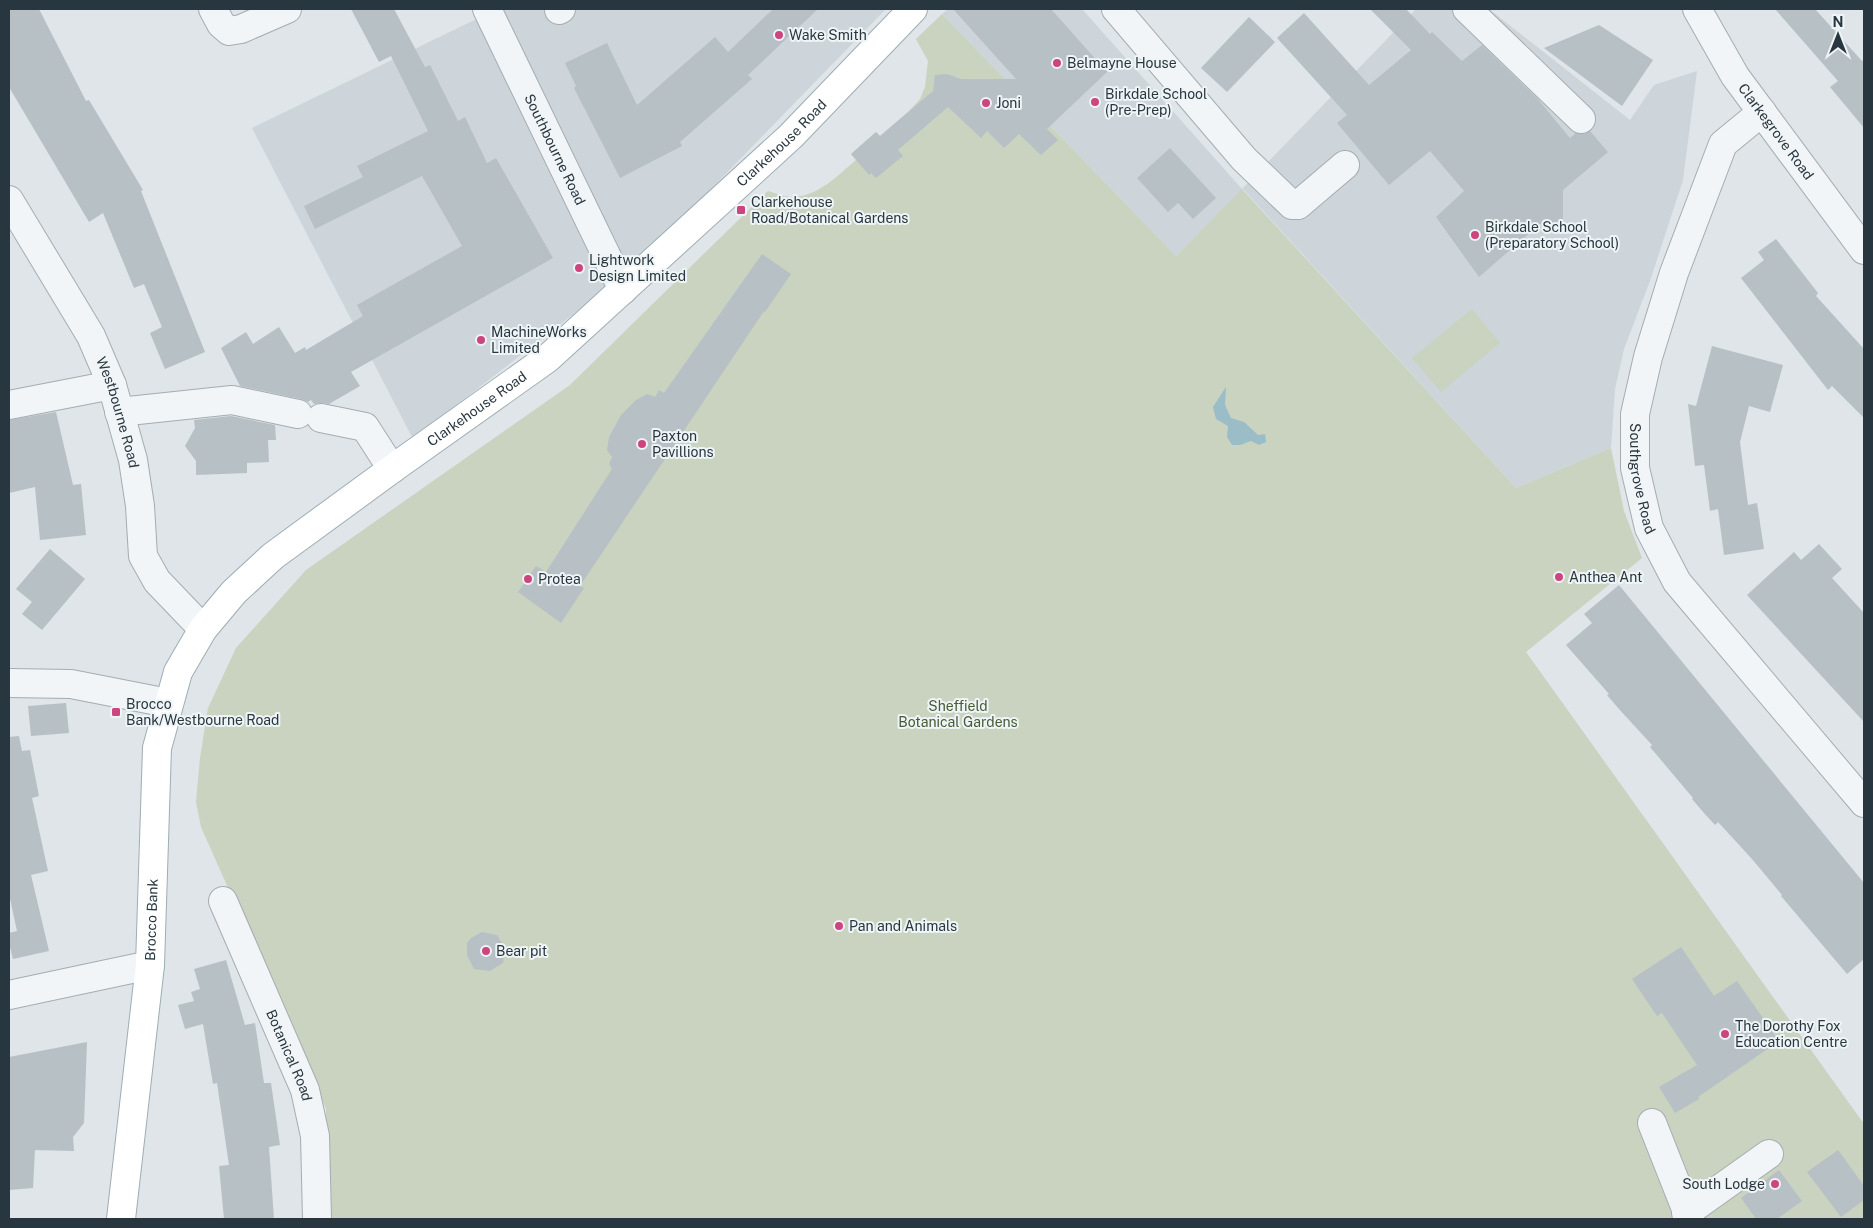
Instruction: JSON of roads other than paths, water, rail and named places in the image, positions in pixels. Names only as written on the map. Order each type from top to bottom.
[{"type":"main road","name":"Clarkehouse Road","points":[[202,629],[234,592],[273,556],[548,358],[791,136],[913,9]]},
{"type":"main road","name":"Brocco Bank","points":[[121,1219],[150,965],[157,748],[178,672],[202,629]]},
{"type":"street","points":[[213,9],[221,24],[229,31],[242,29],[287,9]]},
{"type":"street","name":"Southbourne Road","points":[[487,9],[623,290]]},
{"type":"street","points":[[1116,9],[1244,159],[1292,205],[1298,205],[1346,165]]},
{"type":"street","points":[[1467,9],[1581,119]]},
{"type":"street","name":"Clarkegrove Road","points":[[1697,9],[1735,76],[1864,250]]},
{"type":"street","name":"Southgrove Road","points":[[1762,112],[1723,144],[1674,273],[1648,357],[1634,414],[1635,468],[1649,528],[1677,582],[1864,803]]},
{"type":"street","name":"Westbourne Road","points":[[9,200],[91,336],[112,385],[133,460],[140,506],[143,556],[158,580],[202,629]]},
{"type":"street","points":[[9,405],[112,385]]},
{"type":"street","points":[[119,412],[232,400],[365,427],[392,469]]},
{"type":"street","points":[[9,683],[71,684],[168,703]]},
{"type":"street","name":"Botanical Road","points":[[223,901],[305,1090],[315,1136],[317,1219]]},
{"type":"street","points":[[9,995],[150,965]]},
{"type":"street","points":[[1652,1124],[1688,1216],[1769,1154]]},
{"type":"water","points":[[1226,387],[1225,405],[1231,418],[1244,422],[1258,435],[1265,434],[1266,442],[1259,445],[1251,441],[1240,445],[1232,445],[1227,437],[1228,426],[1216,419],[1213,407]]},
{"type":"place","name":"Wake Smith","points":[[779,35]]},
{"type":"place","name":"Belmayne House","points":[[1057,63]]},
{"type":"place","name":"Birkdale School (Pre-Prep)","points":[[1095,102]]},
{"type":"place","name":"Joni","points":[[986,103]]},
{"type":"place","name":"Clarkehouse Road/Botanical Gardens","points":[[741,210]]},
{"type":"place","name":"Birkdale School (Preparatory School)","points":[[1475,235]]},
{"type":"place","name":"Lightwork Design Limited","points":[[579,268]]},
{"type":"place","name":"MachineWorks Limited","points":[[481,340]]},
{"type":"place","name":"Paxton Pavillions","points":[[642,444]]},
{"type":"place","name":"Anthea Ant","points":[[1559,577]]},
{"type":"place","name":"Protea","points":[[528,579]]},
{"type":"place","name":"Brocco Bank/Westbourne Road","points":[[116,712]]},
{"type":"place","name":"Pan and Animals","points":[[839,926]]},
{"type":"place","name":"Bear pit","points":[[486,951]]},
{"type":"place","name":"The Dorothy Fox Education Centre","points":[[1725,1034]]},
{"type":"place","name":"South Lodge","points":[[1775,1184]]},
{"type":"park label","name":"Sheffield Botanical Gardens","points":[[958,714]]}]
